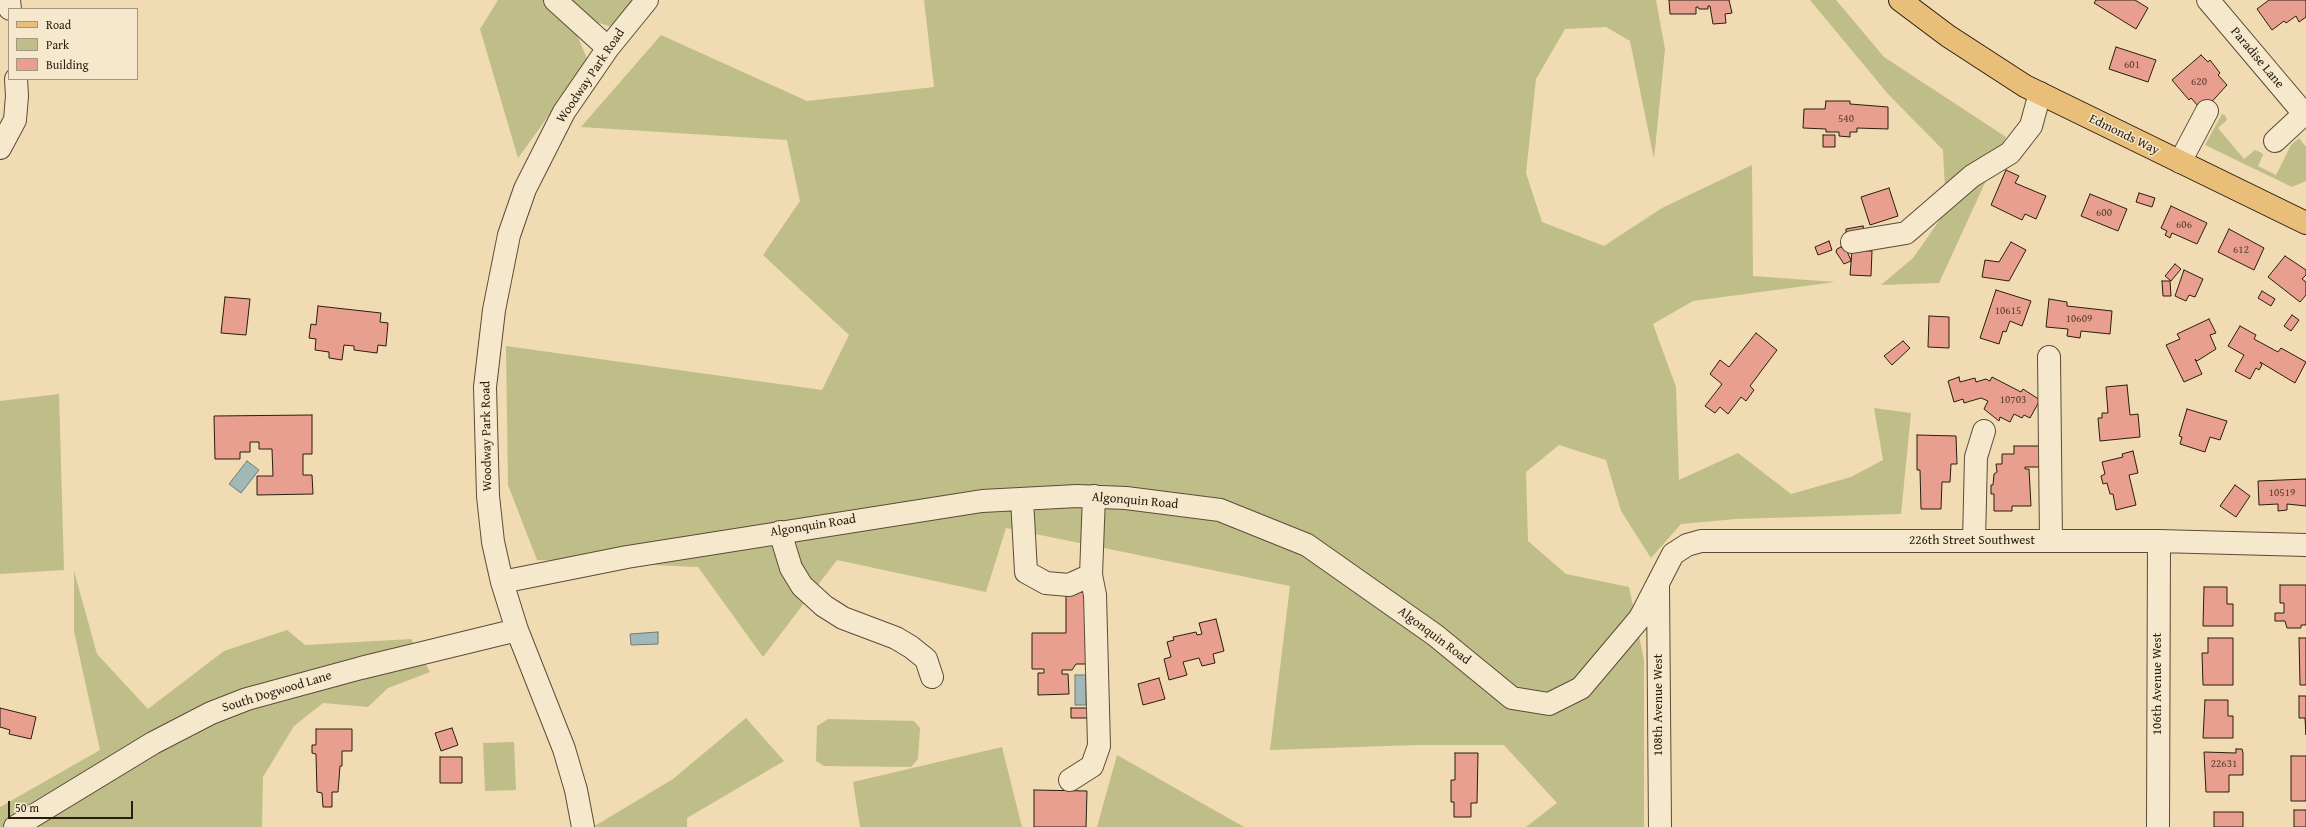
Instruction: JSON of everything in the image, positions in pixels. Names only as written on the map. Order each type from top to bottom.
[{"type":"main road","name":"Edmonds Way","points":[[1900,0],[1983,60],[2040,93],[2306,223]]},
{"type":"main road","name":"Edmonds Way","points":[[1918,0],[1948,36]]},
{"type":"street","points":[[555,0],[608,48]]},
{"type":"street","name":"Woodway Park Road","points":[[583,827],[576,790],[564,749],[517,630],[502,582],[493,542],[488,496],[485,388],[494,310],[509,235],[525,189],[564,112],[608,48],[647,0]]},
{"type":"street","name":"Paradise Lane","points":[[2208,0],[2305,115]]},
{"type":"street","points":[[0,148],[15,120],[17,96],[16,80]]},
{"type":"street","points":[[1852,242],[1906,233],[1972,176],[2010,153],[2031,126],[2040,93]]},
{"type":"street","points":[[2180,162],[2207,111]]},
{"type":"street","points":[[2275,141],[2305,115]]},
{"type":"street","points":[[2049,357],[2051,541]]},
{"type":"street","points":[[1974,541],[1976,457],[1984,431]]},
{"type":"street","points":[[1070,780],[1092,766],[1099,746],[1095,595],[1091,575],[1094,496]]},
{"type":"street","name":"Algonquin Road","points":[[502,582],[627,557],[982,501],[1094,496],[1126,498],[1220,510],[1307,545],[1435,635],[1512,698],[1549,704],[1581,688],[1640,618],[1658,582]]},
{"type":"street","points":[[1022,499],[1026,572],[1046,583],[1070,585],[1091,575]]},
{"type":"street","points":[[780,532],[791,568],[802,586],[824,606],[842,618],[896,638],[911,647],[926,658],[932,677]]},
{"type":"street","name":"226th Street Southwest","points":[[1658,582],[1673,554],[1687,545],[1700,541],[2158,541],[2306,545]]},
{"type":"street","name":"106th Avenue West","points":[[2158,541],[2158,827]]},
{"type":"street","name":"108th Avenue West","points":[[1658,582],[1660,827]]},
{"type":"street","name":"South Dogwood Lane","points":[[15,827],[154,743],[211,713],[247,699],[361,668],[517,630]]},
{"type":"green space","points":[[498,0],[643,0],[615,28],[593,21],[577,35],[588,61],[518,158],[480,29]]},
{"type":"green space","points":[[924,0],[1656,0],[1665,49],[1654,159],[1630,41],[1606,27],[1565,29],[1536,79],[1526,173],[1542,222],[1604,246],[1662,208],[1752,165],[1753,276],[1835,282],[1693,301],[1653,324],[1676,387],[1679,480],[1738,453],[1791,494],[1851,477],[1883,460],[1874,408],[1911,413],[1901,514],[1736,519],[1681,524],[1651,558],[1621,511],[1606,460],[1559,445],[1526,472],[1528,541],[1566,574],[1629,587],[1644,660],[1644,827],[1526,827],[1557,803],[1504,745],[1416,745],[1270,750],[1290,586],[1006,528],[986,592],[837,560],[763,657],[698,567],[537,560],[508,485],[506,346],[822,390],[849,335],[763,255],[800,201],[787,140],[581,127],[661,35],[807,101],[934,87]]},
{"type":"green space","points":[[1810,0],[1836,0],[1884,57],[2006,137],[1939,283],[1881,285],[1913,258],[1946,211],[1943,150],[1888,94]]},
{"type":"green space","points":[[2222,114],[2225,115],[2227,120],[2218,128],[2244,159],[2255,150],[2262,153],[2263,155],[2258,166],[2276,175],[2291,145],[2299,138],[2306,147],[2306,181],[2292,187],[2205,145]]},
{"type":"green space","points":[[59,394],[64,570],[0,574],[0,401]]},
{"type":"green space","points":[[74,571],[97,654],[148,709],[224,651],[287,630],[305,645],[411,639],[430,672],[388,688],[368,707],[323,703],[294,726],[263,777],[262,827],[0,827],[0,807],[100,750],[74,631]]},
{"type":"green space","points":[[746,718],[784,761],[687,818],[687,827],[593,827],[673,779]]},
{"type":"green space","points":[[828,719],[914,721],[920,728],[918,759],[911,767],[824,766],[816,761],[817,726]]},
{"type":"green space","points":[[514,742],[516,790],[485,791],[483,743]]},
{"type":"green space","points":[[1002,747],[1022,827],[860,827],[853,782]]},
{"type":"green space","points":[[1117,755],[1244,827],[1097,827]]},
{"type":"water","points":[[247,461],[259,470],[241,493],[229,484]]},
{"type":"water","points":[[658,632],[658,644],[631,645],[630,634]]},
{"type":"water","points":[[1075,675],[1086,675],[1086,705],[1075,705]]},
{"type":"building","points":[[1669,0],[1729,0],[1732,13],[1725,14],[1726,23],[1713,24],[1710,6],[1708,6],[1708,9],[1699,9],[1696,7],[1696,14],[1670,14]]},
{"type":"building","points":[[2096,0],[2135,0],[2148,8],[2136,29],[2094,3]]},
{"type":"building","points":[[2269,0],[2306,0],[2306,17],[2299,22],[2296,16],[2286,23],[2284,21],[2272,30],[2257,9]]},
{"type":"building","points":[[2116,47],[2156,60],[2148,82],[2109,69]]},
{"type":"building","points":[[2201,55],[2208,62],[2210,60],[2220,73],[2218,75],[2227,85],[2206,108],[2198,106],[2191,98],[2189,100],[2172,80]]},
{"type":"building","points":[[1826,101],[1850,101],[1850,104],[1888,107],[1888,129],[1857,128],[1857,132],[1850,132],[1850,137],[1839,136],[1839,132],[1826,132],[1826,129],[1803,128],[1804,109],[1825,109]]},
{"type":"building","points":[[1823,135],[1835,135],[1835,147],[1823,147]]},
{"type":"building","points":[[2006,170],[2019,176],[2015,183],[2046,196],[2036,219],[2025,214],[2022,220],[1991,205]]},
{"type":"building","points":[[1889,188],[1898,216],[1870,225],[1861,197]]},
{"type":"building","points":[[2139,193],[2155,198],[2152,207],[2136,202]]},
{"type":"building","points":[[2090,194],[2127,209],[2118,231],[2081,216]]},
{"type":"building","points":[[2171,206],[2207,223],[2197,244],[2172,233],[2170,238],[2165,235],[2167,231],[2161,228]]},
{"type":"building","points":[[1863,226],[1864,230],[1846,233],[1846,229]]},
{"type":"building","points":[[2229,229],[2264,248],[2254,270],[2218,252]]},
{"type":"building","points":[[1829,241],[1832,250],[1818,255],[1815,247]]},
{"type":"building","points":[[2011,242],[2026,250],[2009,281],[1982,277],[1985,260],[1999,262]]},
{"type":"building","points":[[1841,247],[1843,249],[1845,247],[1851,261],[1844,264],[1836,252],[1837,249]]},
{"type":"building","points":[[1852,250],[1872,251],[1871,276],[1850,275]]},
{"type":"building","points":[[2285,256],[2306,270],[2306,275],[2302,279],[2306,282],[2306,295],[2300,302],[2268,277]]},
{"type":"building","points":[[2175,264],[2181,269],[2171,281],[2165,276]]},
{"type":"building","points":[[2184,270],[2203,279],[2195,297],[2189,295],[2186,301],[2175,296]]},
{"type":"building","points":[[2162,281],[2170,281],[2171,296],[2163,296]]},
{"type":"building","points":[[1996,290],[2031,301],[2022,326],[2010,321],[2006,332],[2003,331],[1999,344],[1980,338]]},
{"type":"building","points":[[2262,291],[2275,299],[2271,306],[2258,298]]},
{"type":"building","points":[[225,297],[250,299],[246,335],[221,333]]},
{"type":"building","points":[[2049,299],[2067,302],[2067,306],[2112,311],[2110,334],[2081,331],[2080,338],[2067,336],[2068,329],[2046,327]]},
{"type":"building","points":[[318,306],[381,313],[380,322],[388,323],[386,346],[378,345],[377,353],[354,350],[354,346],[344,345],[342,360],[329,358],[329,352],[315,350],[316,339],[309,338],[311,324],[316,325]]},
{"type":"building","points":[[2292,315],[2299,320],[2291,331],[2284,326]]},
{"type":"building","points":[[1929,316],[1949,317],[1949,348],[1928,347]]},
{"type":"building","points":[[2209,319],[2216,333],[2210,335],[2216,349],[2197,361],[2195,359],[2202,374],[2184,382],[2166,345],[2180,339],[2177,334]]},
{"type":"building","points":[[2240,326],[2256,335],[2254,339],[2278,352],[2281,348],[2306,362],[2295,383],[2260,362],[2262,365],[2259,370],[2256,368],[2250,379],[2235,371],[2244,355],[2228,346]]},
{"type":"building","points":[[1756,333],[1777,350],[1750,386],[1754,390],[1746,401],[1741,397],[1728,414],[1720,407],[1715,413],[1705,406],[1722,384],[1710,374],[1720,360],[1729,367]]},
{"type":"building","points":[[1903,341],[1910,348],[1892,365],[1884,356]]},
{"type":"building","points":[[1959,377],[1960,382],[1975,378],[1976,382],[1986,379],[1990,381],[1992,377],[2021,392],[2023,389],[2040,400],[2030,418],[2024,415],[2022,418],[2014,414],[2010,422],[2000,417],[1999,421],[1984,409],[1988,401],[1981,398],[1964,403],[1963,399],[1954,402],[1948,381]]},
{"type":"building","points":[[2127,385],[2130,415],[2138,414],[2140,437],[2100,441],[2098,418],[2102,418],[2102,413],[2108,413],[2106,387]]},
{"type":"building","points":[[2187,409],[2227,421],[2220,440],[2210,437],[2205,452],[2180,444],[2182,437],[2179,436]]},
{"type":"building","points":[[312,415],[312,454],[303,454],[303,475],[312,475],[313,494],[257,495],[257,476],[273,476],[272,449],[259,449],[259,442],[250,442],[250,452],[240,452],[240,459],[215,459],[214,416]]},
{"type":"building","points":[[1917,435],[1956,436],[1957,464],[1951,464],[1950,482],[1942,482],[1941,509],[1921,509],[1920,470],[1917,470]]},
{"type":"building","points":[[2014,446],[2040,446],[2040,467],[2025,467],[2025,469],[2029,469],[2031,506],[2012,506],[2012,511],[1994,511],[1994,494],[1991,494],[1991,485],[1993,485],[1994,474],[1997,472],[1996,464],[2002,464],[2002,454],[2014,454]]},
{"type":"building","points":[[2133,451],[2138,473],[2129,475],[2136,505],[2116,510],[2113,494],[2110,494],[2107,483],[2103,484],[2101,476],[2105,474],[2102,462],[2123,457],[2122,454]]},
{"type":"building","points":[[2306,479],[2306,506],[2287,504],[2287,510],[2278,511],[2278,504],[2259,505],[2258,481]]},
{"type":"building","points":[[2235,485],[2250,496],[2236,517],[2220,506]]},
{"type":"building","points":[[2280,585],[2306,585],[2306,625],[2301,625],[2301,628],[2287,628],[2285,621],[2275,621],[2275,613],[2284,613],[2284,603],[2280,603]]},
{"type":"building","points":[[2204,587],[2227,587],[2227,604],[2233,604],[2233,626],[2203,626]]},
{"type":"building","points":[[1066,592],[1092,592],[1092,664],[1076,664],[1072,670],[1062,670],[1062,674],[1068,674],[1069,694],[1038,695],[1038,673],[1044,673],[1044,669],[1032,669],[1032,633],[1066,633]]},
{"type":"building","points":[[1216,619],[1224,651],[1213,654],[1215,663],[1202,666],[1199,658],[1183,662],[1187,675],[1169,680],[1164,659],[1171,657],[1167,642],[1174,640],[1173,637],[1196,632],[1197,635],[1202,634],[1199,623]]},
{"type":"building","points":[[2208,638],[2233,638],[2233,685],[2203,685],[2202,653],[2208,653]]},
{"type":"building","points":[[2299,638],[2306,638],[2306,685],[2300,685]]},
{"type":"building","points":[[1159,678],[1165,699],[1143,705],[1138,684]]},
{"type":"building","points":[[2299,696],[2306,696],[2306,735],[2305,718],[2299,718]]},
{"type":"building","points":[[2205,700],[2228,700],[2228,716],[2233,716],[2233,738],[2203,738]]},
{"type":"building","points":[[0,708],[36,717],[31,739],[9,734],[10,730],[0,727]]},
{"type":"building","points":[[1071,708],[1088,708],[1088,718],[1071,718]]},
{"type":"building","points":[[452,728],[458,745],[441,751],[435,733]]},
{"type":"building","points":[[316,729],[352,729],[352,751],[342,751],[342,766],[340,766],[338,792],[332,792],[332,807],[323,807],[322,793],[317,792],[316,754],[312,753],[312,745],[316,745]]},
{"type":"building","points":[[2236,749],[2242,749],[2243,775],[2229,775],[2229,792],[2206,792],[2204,752],[2236,753]]},
{"type":"building","points":[[1455,753],[1478,753],[1477,803],[1471,803],[1471,817],[1454,817],[1454,802],[1451,802],[1451,780],[1455,780]]},
{"type":"building","points":[[2291,756],[2306,756],[2306,801],[2291,801]]},
{"type":"building","points":[[440,757],[462,757],[462,783],[440,783]]},
{"type":"building","points":[[1034,790],[1087,791],[1086,827],[1034,827]]},
{"type":"building","points":[[2294,810],[2306,810],[2306,827],[2294,827]]},
{"type":"building","points":[[2214,812],[2243,812],[2243,827],[2214,827]]}]
